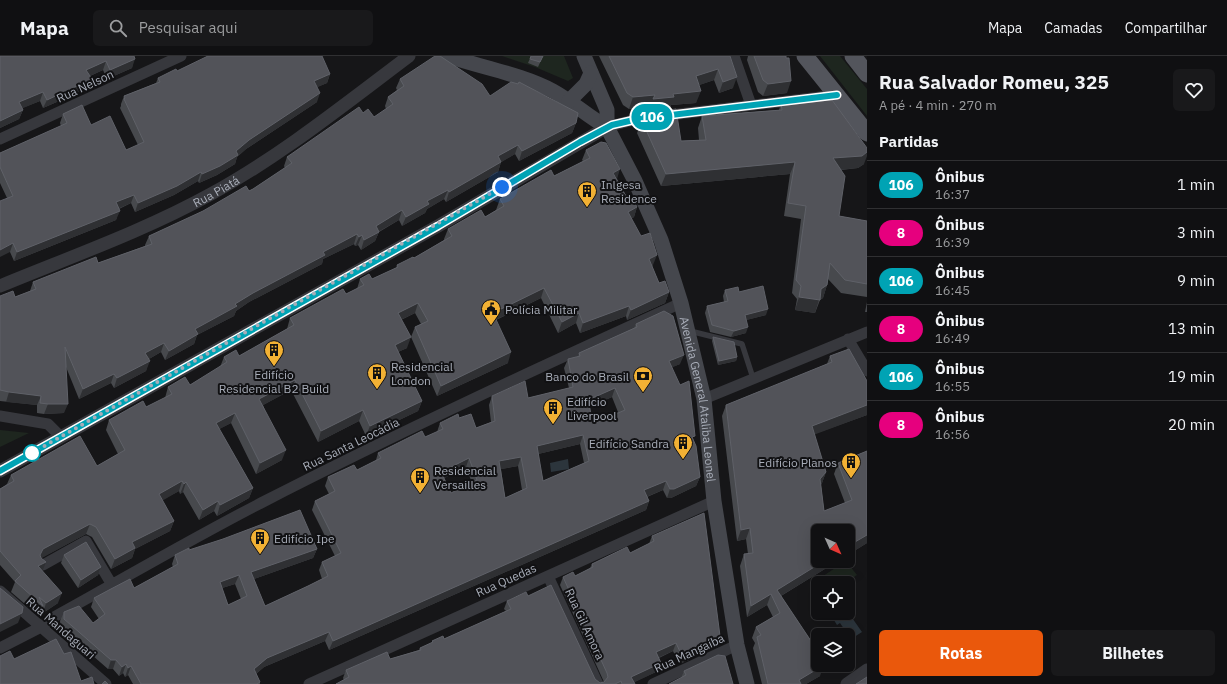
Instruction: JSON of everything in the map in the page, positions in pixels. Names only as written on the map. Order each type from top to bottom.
[{"type":"main road","points":[[448,56],[463,59],[535,83],[569,101],[592,120],[607,127]]},
{"type":"main road","name":"Avenida General Ataliba Leonel","points":[[584,56],[606,110],[607,127],[635,181],[661,240],[681,303],[704,398],[714,501],[737,645],[747,684]]},
{"type":"main road","points":[[805,56],[867,133]]},
{"type":"main road","points":[[852,56],[867,74]]},
{"type":"main road","points":[[569,101],[583,87],[591,73]]},
{"type":"street","name":"Rua Nelson","points":[[0,139],[181,56]]},
{"type":"street","name":"Rua Piatá","points":[[0,286],[152,223],[210,194],[274,155],[409,56]]},
{"type":"street","points":[[734,56],[751,105]]},
{"type":"street","points":[[0,471],[424,233],[607,127],[638,119],[837,95]]},
{"type":"street","name":"Rua Santa Leocádia","points":[[0,648],[41,627],[54,617],[259,504],[555,360],[681,303]]},
{"type":"street","points":[[704,398],[867,332]]},
{"type":"street","points":[[848,339],[867,371]]},
{"type":"street","points":[[0,416],[48,424],[60,436]]},
{"type":"street","name":"Rua Quedas","points":[[309,684],[714,501]]},
{"type":"street","points":[[43,565],[86,541],[112,585]]},
{"type":"street","name":"Rua Gil Amora","points":[[548,576],[598,684]]},
{"type":"street","name":"Rua Mandaguari","points":[[0,591],[106,684]]},
{"type":"street","name":"Rua Mangaíba","points":[[653,684],[737,645]]},
{"type":"street","points":[[847,684],[867,670]]},
{"type":"lane","points":[[688,330],[742,344],[753,378]]},
{"type":"shaded area","points":[[502,56],[564,56],[573,78],[568,81],[535,67]]},
{"type":"shaded area","points":[[820,56],[840,56],[867,89],[867,116]]},
{"type":"shaded area","points":[[0,430],[29,433],[0,447]]},
{"type":"shaded area","points":[[568,459],[569,469],[551,472],[550,463]]},
{"type":"shaded area","points":[[835,568],[852,568],[857,575],[855,576],[823,576]]},
{"type":"shaded area","points":[[834,620],[854,620],[862,632],[855,636],[855,628],[843,628],[840,623],[837,625]]},
{"type":"building","points":[[0,56],[134,56],[135,59],[110,70],[106,61],[86,70],[92,79],[47,100],[43,92],[19,102],[23,110],[0,121]]},
{"type":"building","points":[[208,56],[322,56],[330,74],[314,81],[320,93],[249,140],[236,151],[238,155],[220,166],[202,174],[201,172],[177,186],[138,203],[134,195],[116,202],[120,211],[17,252],[13,243],[0,250],[0,201],[13,196],[0,167],[0,153],[67,123],[63,114],[82,105],[91,125],[110,116],[126,150],[144,142],[124,96],[160,82],[158,78],[176,69],[177,71]]},
{"type":"building","points":[[435,56],[440,56],[482,84],[490,96],[511,82],[518,84],[519,82],[578,113],[576,123],[522,151],[518,145],[498,156],[501,162],[449,192],[448,190],[427,201],[429,204],[406,217],[402,210],[376,226],[379,232],[364,240],[362,235],[359,237],[357,234],[323,252],[325,255],[253,293],[235,304],[237,306],[195,329],[198,334],[169,351],[164,343],[145,353],[150,361],[117,378],[114,374],[83,389],[65,347],[68,404],[40,403],[41,396],[0,390],[0,296],[13,291],[15,297],[36,289],[33,282],[96,257],[98,263],[152,244],[149,236],[203,211],[246,186],[249,191],[253,189],[292,163],[287,157],[359,107],[363,113],[368,109],[374,117],[393,104],[388,97],[404,86],[400,79]]},
{"type":"building","points":[[531,56],[543,56],[540,62],[530,59]]},
{"type":"building","points":[[609,56],[730,56],[737,77],[723,82],[718,69],[696,76],[701,91],[673,94],[674,97],[653,99],[655,95],[633,97],[627,93]]},
{"type":"building","points":[[754,56],[786,56],[786,58],[789,58],[791,81],[768,84],[763,80]]},
{"type":"building","points":[[828,99],[832,100],[867,148],[867,152],[862,156],[833,158],[845,176],[839,216],[867,221],[867,284],[845,280],[830,263],[827,285],[821,289],[820,300],[799,297],[801,286],[796,280],[806,206],[788,203],[795,162],[666,174],[642,121],[646,113],[676,109],[681,141],[706,140],[702,116],[782,110],[781,103]]},
{"type":"building","points":[[601,142],[606,143],[620,169],[613,173],[627,198],[631,196],[637,207],[628,212],[641,236],[650,233],[657,255],[649,259],[659,283],[665,281],[669,292],[631,310],[629,306],[583,323],[579,313],[562,322],[544,288],[493,313],[511,352],[441,386],[415,327],[428,321],[418,303],[398,313],[411,337],[395,345],[422,401],[370,426],[363,410],[321,431],[295,380],[259,399],[286,450],[260,463],[235,413],[216,423],[253,488],[220,505],[218,501],[203,510],[186,482],[184,484],[182,481],[159,494],[174,521],[132,542],[135,548],[115,559],[96,527],[90,524],[43,549],[40,555],[46,562],[38,566],[62,593],[46,603],[39,597],[43,606],[15,581],[21,575],[0,551],[0,489],[14,481],[11,475],[80,436],[97,466],[125,450],[109,420],[143,401],[146,407],[172,394],[168,387],[185,377],[190,385],[227,362],[224,357],[236,350],[239,356],[294,325],[290,318],[343,289],[346,294],[364,285],[360,279],[369,274],[372,279],[398,267],[397,265],[413,257],[414,258],[452,236],[448,229],[481,210],[485,217],[504,206],[500,199],[551,170],[554,176],[590,158],[586,150]]},
{"type":"building","points":[[763,286],[768,309],[745,315],[748,327],[734,331],[712,325],[707,306],[728,301],[725,290],[738,287],[739,292]]},
{"type":"building","points":[[664,311],[673,316],[684,355],[669,361],[680,385],[689,381],[695,436],[692,437],[696,446],[700,477],[674,489],[670,489],[666,481],[644,490],[649,501],[333,641],[329,632],[267,658],[254,669],[260,682],[257,684],[141,684],[131,666],[128,668],[126,664],[122,667],[116,660],[111,660],[64,619],[64,612],[79,606],[93,623],[105,614],[94,598],[130,579],[134,588],[178,564],[175,555],[189,548],[189,550],[223,539],[300,510],[317,549],[251,572],[265,606],[328,576],[322,562],[341,553],[315,501],[335,491],[328,477],[354,465],[357,470],[381,458],[378,453],[422,431],[425,437],[443,429],[440,423],[458,414],[459,418],[471,414],[476,428],[495,421],[492,396],[525,381],[528,398],[573,387],[568,359],[580,356],[579,353],[637,327],[636,324]],"holes":[[[615,388],[625,410],[593,424],[588,400]],[[583,435],[589,461],[543,481],[537,446]],[[521,457],[527,488],[505,498],[499,461]],[[469,458],[477,480],[451,493],[441,472]],[[239,575],[247,596],[228,605],[220,582]]]},
{"type":"building","points":[[713,337],[734,342],[737,357],[719,361]]},
{"type":"building","points":[[849,349],[867,381],[867,405],[812,426],[826,472],[820,479],[824,511],[852,500],[838,463],[867,451],[867,535],[855,542],[855,524],[811,524],[811,568],[813,568],[777,590],[811,641],[811,672],[812,672],[799,680],[801,684],[768,684],[757,637],[761,635],[756,627],[780,613],[771,594],[751,606],[744,554],[753,553],[750,528],[741,530],[726,405],[832,362],[830,356]]},
{"type":"building","points":[[704,513],[720,636],[688,651],[692,652],[682,656],[676,643],[656,652],[661,663],[631,677],[635,684],[622,684],[621,681],[615,684],[336,684],[349,677],[346,670],[387,652],[390,659],[421,650],[420,648],[433,642],[432,641],[443,636],[444,639],[511,609],[507,601],[526,592],[528,596],[551,585],[595,679],[600,683],[604,682],[608,677],[607,673],[563,577],[573,572],[575,576],[593,567],[592,564],[627,547],[630,553],[654,541],[652,536]]},
{"type":"building","points":[[86,542],[101,567],[81,580],[64,555]]},
{"type":"building","points":[[0,588],[23,607],[22,613],[0,624]]},
{"type":"building","points":[[56,639],[64,654],[71,652],[81,681],[92,677],[94,684],[0,684],[0,656],[10,651],[14,659]]},
{"type":"building","points":[[718,655],[725,656],[733,684],[669,684],[686,675],[684,671]]},
{"type":"building","points":[[867,677],[867,684],[856,684]]},
{"type":"bus line","name":"106","points":[[0,471],[60,436],[438,226],[580,142],[612,125],[638,119],[837,95]]},
{"type":"place","name":"Inlgesa Residence","points":[[587,208]]},
{"type":"place","name":"Polícia Militar","points":[[491,326]]},
{"type":"place","name":"Edifício Residencial B2 Build","points":[[274,367]]},
{"type":"place","name":"Residencial London","points":[[377,390]]},
{"type":"place","name":"Banco do Brasil","points":[[643,393]]},
{"type":"place","name":"Edifício Liverpool","points":[[553,425]]},
{"type":"place","name":"Edifício Sandra","points":[[683,460]]},
{"type":"place","name":"Edifício Planos","points":[[851,479]]},
{"type":"place","name":"Residencial Versailles","points":[[420,494]]},
{"type":"place","name":"Edifício Ipe","points":[[260,555]]},
{"type":"route","points":[[32,453],[424,233],[502,187]]}]
